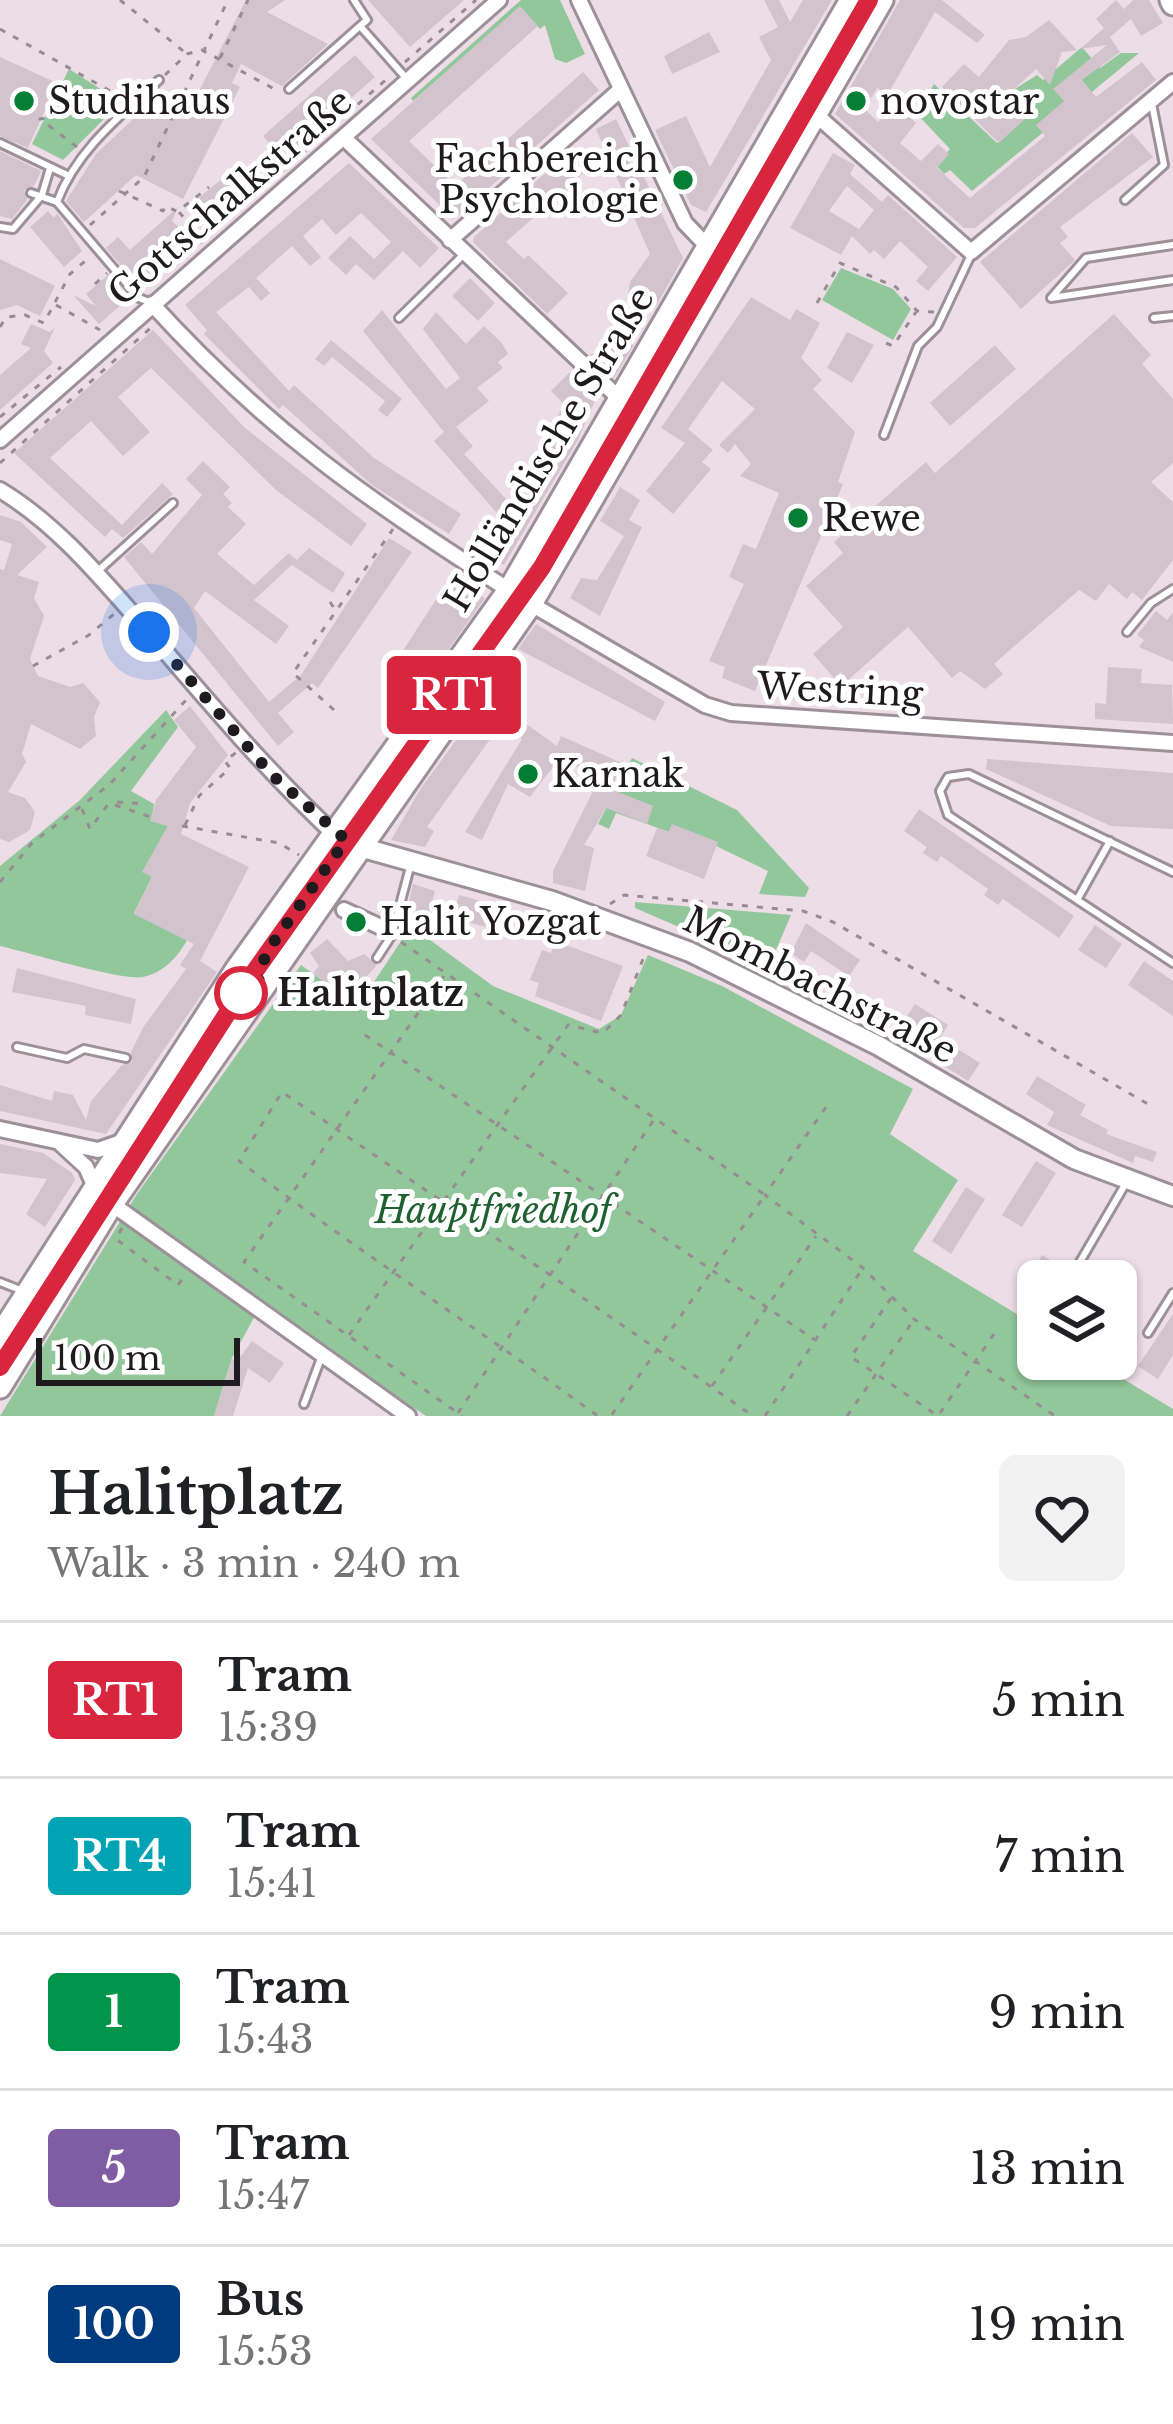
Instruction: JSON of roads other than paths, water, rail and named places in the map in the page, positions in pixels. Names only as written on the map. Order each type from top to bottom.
[{"type":"main road","name":"Holländische Straße","points":[[0,1387],[121,1211],[253,1001],[337,889],[346,840],[509,590],[851,0]]},
{"type":"main road","name":"Holländische Straße","points":[[0,1335],[116,1151],[154,1078],[531,604],[814,113],[852,62],[882,0]]},
{"type":"street","name":"Gottschalkstraße","points":[[0,440],[157,309],[344,138],[403,75],[499,0]]},
{"type":"street","points":[[579,0],[685,223],[709,248]]},
{"type":"street","points":[[814,113],[971,252],[1173,82]]},
{"type":"street","points":[[450,240],[620,89]]},
{"type":"street","points":[[344,138],[621,400]]},
{"type":"street","points":[[157,309],[228,387],[334,476],[509,590]]},
{"type":"street","name":"Mombachstraße","points":[[0,490],[40,517],[97,573],[272,775],[346,840],[591,916],[763,985],[1074,1160],[1173,1196]]},
{"type":"street","name":"Westring","points":[[531,604],[705,705],[730,713],[1173,743]]},
{"type":"street","points":[[344,910],[387,932]]},
{"type":"street","points":[[0,1129],[116,1151],[105,1181],[121,1211],[408,1416]]},
{"type":"street","points":[[57,1141],[86,1167],[94,1186]]},
{"type":"lane","points":[[289,89],[368,20],[354,0]]},
{"type":"lane","points":[[360,26],[403,75]]},
{"type":"lane","points":[[57,202],[67,175],[85,153],[159,80]]},
{"type":"lane","points":[[1125,200],[1164,165],[1151,100]]},
{"type":"lane","points":[[0,143],[67,175]]},
{"type":"lane","points":[[0,227],[14,230],[42,195],[50,168]]},
{"type":"lane","points":[[31,193],[57,202],[139,298],[157,309]]},
{"type":"lane","points":[[1173,245],[1087,257],[1051,298],[1173,280]]},
{"type":"lane","points":[[884,435],[919,346],[969,267],[971,252]]},
{"type":"lane","points":[[399,318],[464,253]]},
{"type":"lane","points":[[1154,319],[1173,316]]},
{"type":"lane","points":[[97,573],[173,503]]},
{"type":"lane","points":[[1127,632],[1151,603],[1173,589]]},
{"type":"lane","points":[[1173,872],[969,774],[955,774],[943,783],[939,800],[948,815],[1173,963]]},
{"type":"lane","points":[[253,1001],[266,953],[346,840]]},
{"type":"lane","points":[[1077,900],[1110,842]]},
{"type":"lane","points":[[377,958],[411,863]]},
{"type":"lane","points":[[236,970],[266,953]]},
{"type":"lane","points":[[17,1047],[67,1058],[84,1049],[126,1058]]},
{"type":"lane","points":[[1081,1260],[1128,1180]]},
{"type":"lane","points":[[0,1282],[26,1293]]},
{"type":"lane","points":[[1148,1333],[1173,1293]]},
{"type":"lane","points":[[304,1404],[322,1354]]},
{"type":"tram line","points":[[0,1367],[251,978],[542,567],[869,0]]},
{"type":"tram line","name":"RT1","points":[[0,1367],[250,978],[542,567],[869,0]]},
{"type":"place","name":"Studihaus","points":[[24,101]]},
{"type":"place","name":"novostar","points":[[856,101]]},
{"type":"place","name":"Fachbereich Psychologie","points":[[683,180]]},
{"type":"place","name":"Rewe","points":[[798,518]]},
{"type":"place","name":"Karnak","points":[[528,774]]},
{"type":"place","name":"Halit Yozgat","points":[[356,922]]},
{"type":"place","name":"Halitplatz","points":[[241,993]]},
{"type":"park label","name":"Hauptfriedhof","points":[[493,1210]]}]
